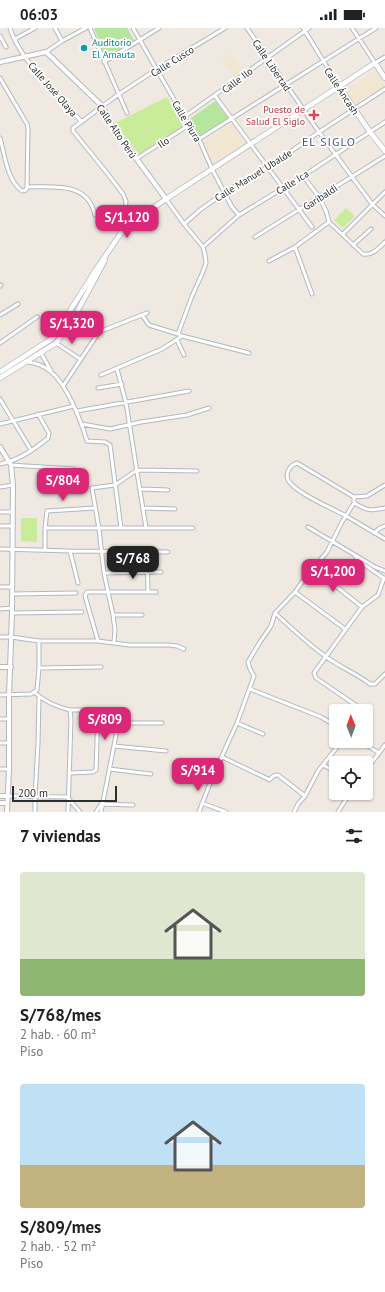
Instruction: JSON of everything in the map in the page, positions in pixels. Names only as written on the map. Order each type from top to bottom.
[{"type":"main road","points":[[0,372],[53,338],[112,246],[121,233],[133,222],[375,63],[385,78]]},
{"type":"main road","name":"Calle Áncash","points":[[339,86],[354,110],[385,150]]},
{"type":"main road","points":[[0,378],[28,362],[56,343],[70,325],[112,246]]},
{"type":"street","points":[[10,28],[24,56]]},
{"type":"street","points":[[15,39],[35,28]]},
{"type":"street","points":[[55,28],[62,40]]},
{"type":"street","points":[[0,62],[46,52],[62,40],[85,28]]},
{"type":"street","points":[[90,28],[127,112]]},
{"type":"street","name":"Calle Piura","points":[[133,28],[184,117],[199,139],[212,169],[232,207],[240,215]]},
{"type":"street","points":[[104,62],[160,28]]},
{"type":"street","name":"Calle Cusco","points":[[73,129],[102,106],[156,69],[225,28]]},
{"type":"street","name":"Calle Libertad","points":[[247,28],[318,132],[372,204],[385,216]]},
{"type":"street","name":"Calle Ilo","points":[[184,117],[304,30],[309,28]]},
{"type":"street","points":[[352,28],[375,63],[385,57]]},
{"type":"street","points":[[199,139],[376,28]]},
{"type":"street","name":"Calle Áncash","points":[[304,30],[339,86]]},
{"type":"street","points":[[0,36],[6,47]]},
{"type":"street","name":"Calle Alto Perú","points":[[46,52],[102,106],[111,124],[166,199]]},
{"type":"street","name":"Calle José Olaya","points":[[24,56],[82,122]]},
{"type":"street","points":[[0,78],[28,128],[27,187]]},
{"type":"street","name":"Calle Manuel Ubalde","points":[[184,224],[225,192],[268,167],[318,132],[385,89]]},
{"type":"street","points":[[215,96],[284,187],[312,227]]},
{"type":"street","name":"Calle Ica","points":[[203,247],[240,215],[385,122]]},
{"type":"street","name":"Ilo","points":[[136,159],[189,125]]},
{"type":"street","name":"Calle José Olaya","points":[[73,129],[123,194],[126,201],[125,212],[133,222]]},
{"type":"street","points":[[0,138],[6,162],[14,184],[22,191],[26,190],[27,187],[54,187],[79,191],[93,205],[95,216]]},
{"type":"street","name":"Garibaldi","points":[[255,237],[385,156]]},
{"type":"street","points":[[303,176],[319,197],[326,211],[329,222],[365,255],[378,249],[385,242]]},
{"type":"street","points":[[343,234],[385,192]]},
{"type":"street","points":[[166,199],[203,247],[206,263],[178,334]]},
{"type":"street","points":[[270,261],[295,248],[329,222]]},
{"type":"street","points":[[353,245],[371,229]]},
{"type":"street","points":[[295,248],[312,294]]},
{"type":"street","points":[[0,315],[18,304]]},
{"type":"street","points":[[63,386],[99,332],[147,313]]},
{"type":"street","points":[[142,315],[149,325],[182,336],[249,353]]},
{"type":"street","points":[[0,343],[37,317]]},
{"type":"street","points":[[101,375],[162,349],[182,336]]},
{"type":"street","points":[[177,340],[184,355]]},
{"type":"street","points":[[56,343],[80,359]]},
{"type":"street","points":[[40,353],[51,371],[63,386],[77,411],[87,441],[105,442],[110,445],[121,528]]},
{"type":"street","points":[[28,362],[37,364],[51,371]]},
{"type":"street","points":[[117,369],[126,403],[146,528]]},
{"type":"street","points":[[98,388],[122,384]]},
{"type":"street","points":[[77,411],[189,391]]},
{"type":"street","points":[[0,399],[31,450]]},
{"type":"street","points":[[0,424],[74,406]]},
{"type":"street","points":[[82,424],[110,429],[130,426],[141,422],[186,415],[209,408]]},
{"type":"street","points":[[10,464],[46,439],[49,434],[38,414]]},
{"type":"street","points":[[0,447],[10,464],[13,485],[14,526],[11,667],[8,719],[9,769],[7,812]]},
{"type":"street","points":[[385,485],[367,496],[354,497],[297,463],[294,463],[289,469],[287,476],[297,488],[320,503],[346,516],[385,539]]},
{"type":"street","points":[[0,464],[74,468]]},
{"type":"street","points":[[114,642],[115,630],[113,615],[104,573],[92,488],[115,485],[137,470],[198,471]]},
{"type":"street","points":[[0,487],[13,485]]},
{"type":"street","points":[[140,489],[168,490]]},
{"type":"street","points":[[199,812],[250,689],[254,676],[248,662],[271,626],[275,613],[295,592],[333,542],[342,522],[354,503],[354,497]]},
{"type":"street","points":[[354,503],[369,511],[385,508]]},
{"type":"street","points":[[45,550],[46,512],[48,510],[95,508]]},
{"type":"street","points":[[143,508],[175,509]]},
{"type":"street","points":[[0,512],[13,512]]},
{"type":"street","points":[[0,526],[14,526]]},
{"type":"street","points":[[374,533],[385,526]]},
{"type":"street","points":[[308,527],[375,567],[385,571]]},
{"type":"street","points":[[45,528],[193,528]]},
{"type":"street","points":[[0,549],[168,552]]},
{"type":"street","points":[[70,551],[78,583]]},
{"type":"street","points":[[148,552],[148,592]]},
{"type":"street","points":[[354,554],[359,561],[385,578],[378,595],[375,599],[369,601],[362,608],[345,629],[315,671],[314,675],[354,704]]},
{"type":"street","points":[[314,568],[362,608]]},
{"type":"street","points":[[104,573],[161,572]]},
{"type":"street","points":[[0,587],[12,587]]},
{"type":"street","points":[[98,641],[85,594],[88,592],[156,592]]},
{"type":"street","points":[[295,592],[345,629]]},
{"type":"street","points":[[12,594],[76,593]]},
{"type":"street","points":[[0,608],[12,611],[82,612]]},
{"type":"street","points":[[275,613],[326,657],[360,676],[370,684],[375,684],[385,674]]},
{"type":"street","points":[[113,615],[142,615]]},
{"type":"street","points":[[0,637],[39,641],[98,641],[134,645],[169,645],[184,649]]},
{"type":"street","points":[[0,696],[34,692],[38,687],[39,641]]},
{"type":"street","points":[[0,666],[11,667]]},
{"type":"street","points":[[39,668],[101,667]]},
{"type":"street","points":[[250,689],[322,717],[329,722]]},
{"type":"street","points":[[34,692],[39,697],[62,708],[70,710],[90,710]]},
{"type":"street","points":[[35,812],[39,697]]},
{"type":"street","points":[[68,812],[67,797],[70,773],[70,710]]},
{"type":"street","points":[[70,773],[94,772],[96,770],[98,712]]},
{"type":"street","points":[[0,719],[8,719]]},
{"type":"street","points":[[101,812],[101,804],[117,726],[120,723],[162,723]]},
{"type":"street","points":[[237,723],[263,734]]},
{"type":"street","points":[[0,743],[8,743]]},
{"type":"street","points":[[373,761],[385,744]]},
{"type":"street","points":[[114,746],[166,751]]},
{"type":"street","points":[[294,812],[298,804],[305,796],[312,781],[336,748]]},
{"type":"street","points":[[371,748],[379,753]]},
{"type":"street","points":[[222,757],[269,780],[274,775],[278,776],[305,796]]},
{"type":"street","points":[[323,765],[329,768]]},
{"type":"street","points":[[0,769],[9,769]]},
{"type":"street","points":[[109,769],[151,774]]},
{"type":"street","points":[[0,796],[67,797],[80,812]]},
{"type":"street","points":[[338,812],[346,800]]},
{"type":"street","points":[[0,803],[7,803]]},
{"type":"street","points":[[202,803],[226,812]]},
{"type":"street","points":[[101,804],[133,805]]},
{"type":"street","points":[[96,812],[101,804]]},
{"type":"shaded area","points":[[231,54],[243,70],[234,77],[222,61]]},
{"type":"shaded area","points":[[375,71],[385,87],[356,106],[346,90]]},
{"type":"shaded area","points":[[231,124],[247,145],[215,167],[203,142]]},
{"type":"green space","points":[[94,28],[127,28],[134,40],[133,42],[107,56],[105,55]]},
{"type":"green space","points":[[167,97],[182,124],[182,128],[140,156],[115,123]]},
{"type":"green space","points":[[215,101],[229,119],[200,137],[190,119]]},
{"type":"green space","points":[[346,208],[355,216],[343,228],[334,220]]},
{"type":"green space","points":[[21,518],[37,518],[37,542],[21,541]]},
{"type":"place","name":"Auditorio El Amauta","points":[[84,48]]},
{"type":"place","name":"Puesto de Salud El Siglo","points":[[314,115]]},
{"type":"district","name":"EL SIGLO","points":[[329,142]]}]
